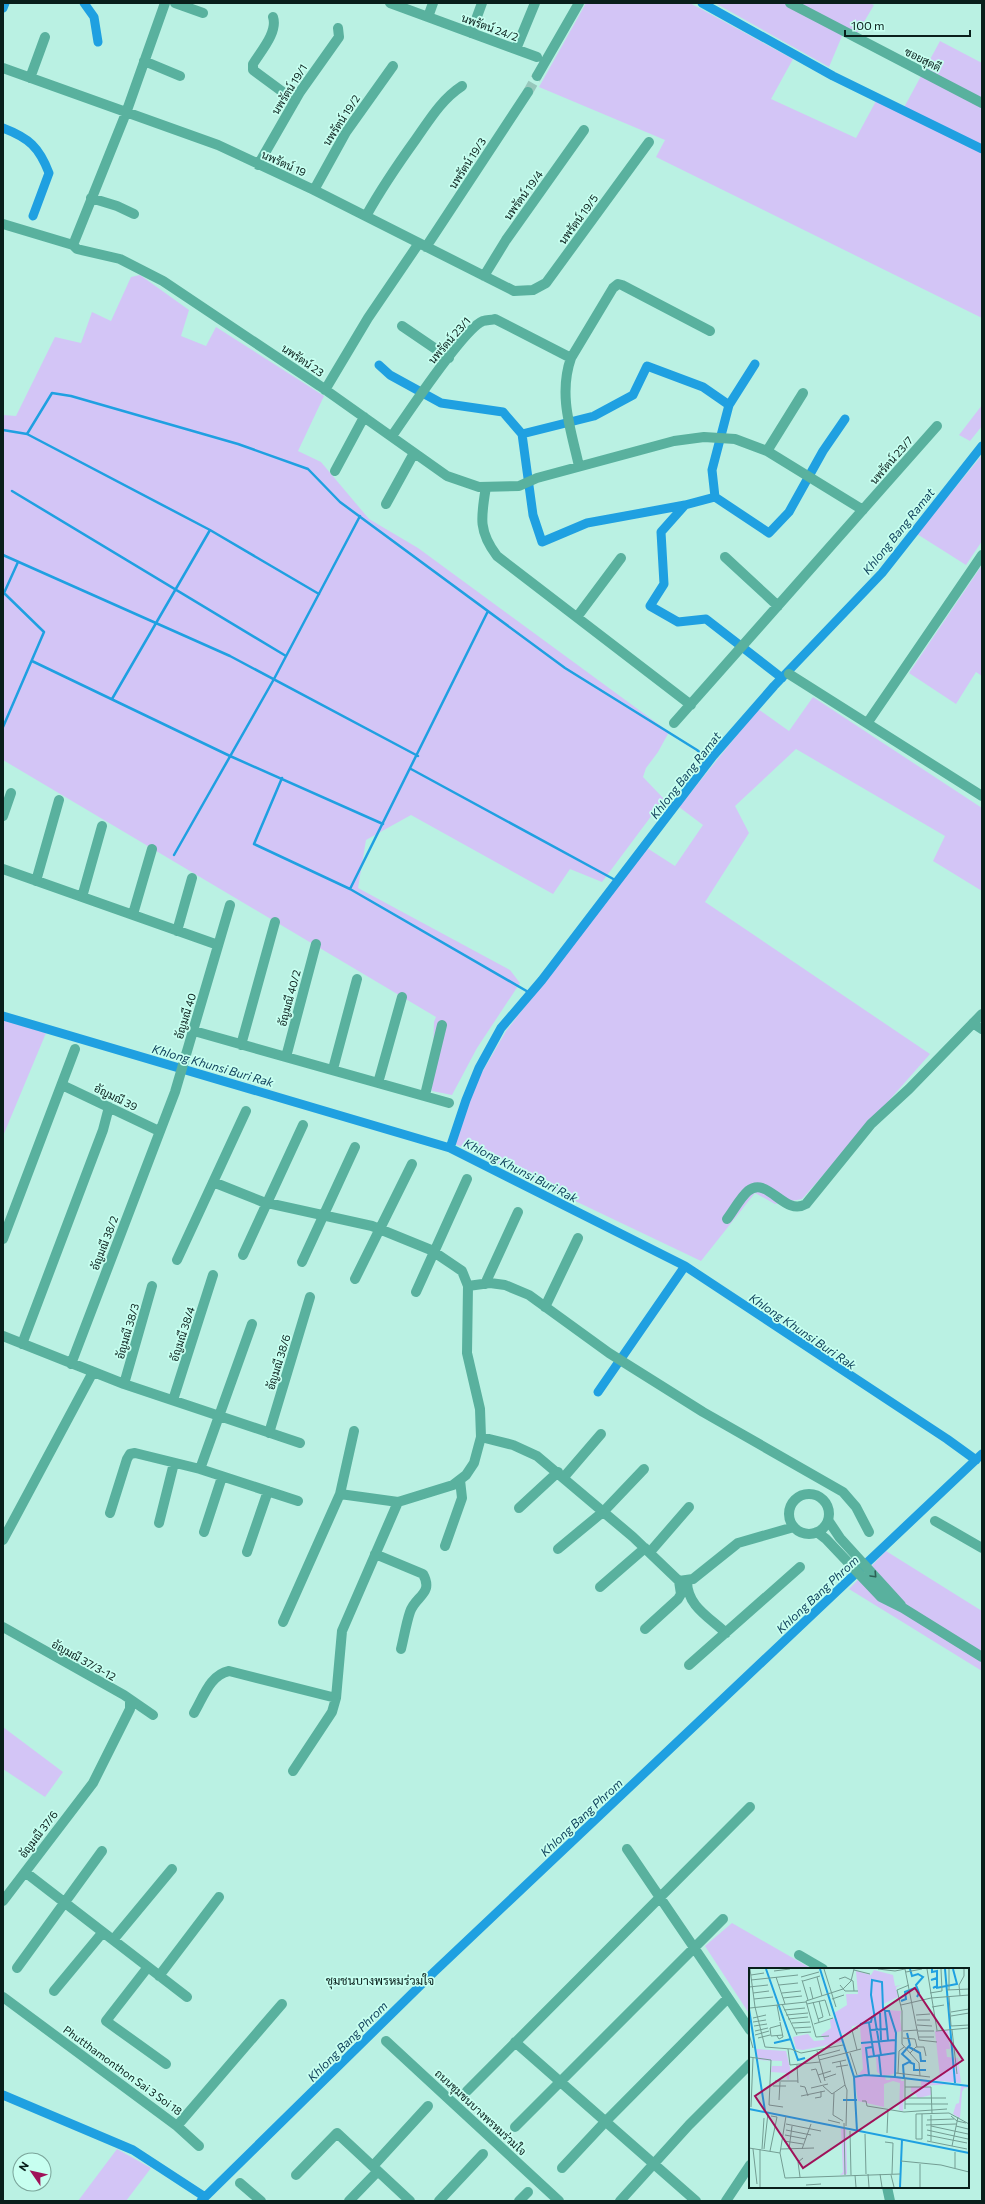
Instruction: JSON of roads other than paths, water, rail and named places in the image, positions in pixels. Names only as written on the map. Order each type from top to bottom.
[{"type":"street","points":[[73,245],[126,113],[165,3]]},
{"type":"street","points":[[175,3],[203,13]]},
{"type":"street","name":"นพรัตน์ 24/2","points":[[390,3],[537,57]]},
{"type":"street","points":[[428,17],[433,3]]},
{"type":"street","points":[[471,33],[482,3]]},
{"type":"street","points":[[516,49],[535,3]]},
{"type":"street","points":[[537,76],[579,3]]},
{"type":"street","name":"ซอยสุดดี","points":[[790,3],[982,103]]},
{"type":"street","points":[[273,17],[275,23],[273,30],[253,64],[252,70],[295,101]]},
{"type":"street","name":"นพรัตน์ 19/1","points":[[258,165],[295,101],[339,38],[338,28]]},
{"type":"street","points":[[30,78],[45,37]]},
{"type":"street","points":[[144,61],[180,76]]},
{"type":"street","name":"นพรัตน์ 19/2","points":[[314,190],[343,137],[393,66]]},
{"type":"street","name":"นพรัตน์ 19","points":[[3,68],[126,113],[206,140],[314,190],[514,291]]},
{"type":"street","points":[[366,216],[385,183],[438,107],[449,94],[462,86]]},
{"type":"street","name":"นพรัตน์ 19/3","points":[[325,390],[368,318],[422,245],[528,92]]},
{"type":"street","name":"นพรัตน์ 19/4","points":[[484,276],[506,240],[584,130]]},
{"type":"street","name":"นพรัตน์ 19/5","points":[[514,291],[533,290],[546,283],[650,142]]},
{"type":"street","points":[[91,198],[117,206],[134,214]]},
{"type":"street","name":"นพรัตน์ 23","points":[[3,224],[73,245],[77,249],[120,259],[163,281],[392,436],[447,476],[479,487],[519,486],[537,478],[579,466]]},
{"type":"street","points":[[710,331],[618,284],[571,358],[565,384],[566,408],[579,466],[674,441],[704,437],[734,439],[767,451],[863,510]]},
{"type":"street","name":"นพรัตน์ 23/1","points":[[392,436],[429,383],[472,330],[483,321],[495,319],[571,358]]},
{"type":"street","points":[[402,326],[449,358]]},
{"type":"street","points":[[767,451],[803,393]]},
{"type":"street","points":[[335,471],[364,417]]},
{"type":"street","name":"นพรัตน์ 23/7","points":[[674,723],[937,426]]},
{"type":"street","points":[[386,504],[414,452]]},
{"type":"street","points":[[486,487],[481,525],[487,543],[497,556],[691,705]]},
{"type":"street","points":[[868,722],[982,555]]},
{"type":"street","points":[[725,557],[778,606]]},
{"type":"street","points":[[577,617],[621,558]]},
{"type":"street","points":[[789,674],[868,722],[982,796]]},
{"type":"street","points":[[3,816],[11,793]]},
{"type":"street","points":[[36,881],[59,800]]},
{"type":"street","points":[[82,897],[102,826]]},
{"type":"street","points":[[133,914],[152,849]]},
{"type":"street","points":[[3,868],[218,945]]},
{"type":"street","points":[[177,930],[192,878]]},
{"type":"street","name":"อัญมณี 40","points":[[159,1131],[175,1092],[230,905]]},
{"type":"street","points":[[241,1045],[275,922]]},
{"type":"street","name":"อัญมณี 40/2","points":[[286,1057],[316,944]]},
{"type":"street","points":[[333,1069],[357,979]]},
{"type":"street","points":[[378,1083],[402,996]]},
{"type":"street","points":[[727,1219],[748,1191],[756,1187],[764,1189],[792,1207],[799,1208],[806,1204],[870,1124],[909,1089],[982,1014]]},
{"type":"street","points":[[973,1023],[982,1029]]},
{"type":"street","points":[[425,1095],[442,1024]]},
{"type":"street","points":[[192,1036],[241,1045],[449,1102]]},
{"type":"street","points":[[3,1239],[75,1049]]},
{"type":"street","name":"อัญมณี 39","points":[[62,1085],[159,1131]]},
{"type":"street","points":[[22,1344],[103,1130],[109,1107]]},
{"type":"street","points":[[177,1260],[246,1111]]},
{"type":"street","points":[[243,1255],[303,1125]]},
{"type":"street","name":"อัญมณี 38/2","points":[[72,1364],[159,1131]]},
{"type":"street","points":[[302,1262],[355,1147]]},
{"type":"street","points":[[355,1279],[412,1164]]},
{"type":"street","points":[[416,1292],[467,1179]]},
{"type":"street","points":[[213,1182],[267,1203],[380,1230],[434,1252],[462,1271],[468,1286],[467,1353],[480,1409],[481,1437],[474,1463],[466,1475],[453,1485],[398,1502],[340,1494]]},
{"type":"street","points":[[485,1284],[518,1212]]},
{"type":"street","points":[[545,1307],[578,1238]]},
{"type":"street","name":"อัญมณี 38/4","points":[[173,1400],[213,1275]]},
{"type":"street","points":[[468,1286],[485,1284],[505,1285],[529,1295],[609,1353],[703,1412],[843,1492],[856,1507],[869,1532]]},
{"type":"street","name":"อัญมณี 38/3","points":[[124,1384],[152,1286]]},
{"type":"street","name":"อัญมณี 38/6","points":[[269,1433],[310,1297]]},
{"type":"street","points":[[200,1469],[252,1324]]},
{"type":"street","points":[[3,1336],[124,1384],[300,1443]]},
{"type":"street","points":[[3,1540],[93,1372]]},
{"type":"street","points":[[283,1622],[340,1494],[354,1431]]},
{"type":"street","points":[[519,1508],[561,1475],[601,1434]]},
{"type":"street","points":[[481,1437],[514,1445],[537,1456],[561,1475],[683,1581],[691,1601],[726,1632]]},
{"type":"street","points":[[110,1513],[130,1454],[135,1453],[200,1469],[298,1501]]},
{"type":"street","points":[[159,1523],[174,1463]]},
{"type":"street","points":[[558,1549],[604,1511],[644,1469]]},
{"type":"street","points":[[204,1532],[222,1477]]},
{"type":"street","points":[[445,1546],[462,1498],[460,1480]]},
{"type":"street","points":[[247,1552],[268,1491]]},
{"type":"street","points":[[805,1494],[812,1494],[824,1500],[828,1506],[828,1520],[825,1526],[817,1532],[807,1534],[794,1527],[789,1519],[790,1506],[799,1497],[805,1494]]},
{"type":"street","points":[[293,1771],[332,1712],[336,1698],[342,1631],[398,1502]]},
{"type":"street","points":[[600,1587],[647,1550],[689,1507]]},
{"type":"street","points":[[828,1520],[840,1538],[884,1594]]},
{"type":"street","points":[[935,1521],[982,1548]]},
{"type":"street","points":[[683,1581],[693,1579],[738,1543],[794,1527]]},
{"type":"street","points":[[817,1532],[884,1594],[903,1608],[982,1657]]},
{"type":"street","points":[[375,1554],[423,1574],[427,1582],[426,1589],[410,1610],[402,1649]]},
{"type":"street","points":[[689,1665],[800,1567]]},
{"type":"street","points":[[645,1629],[678,1599],[681,1594],[683,1581]]},
{"type":"street","name":"อัญมณี 37/3-12","points":[[3,1627],[153,1715]]},
{"type":"street","points":[[194,1713],[213,1680],[219,1673],[229,1671],[336,1698]]},
{"type":"street","name":"อัญมณี 37/6","points":[[3,1901],[93,1782],[130,1709],[130,1701]]},
{"type":"street","points":[[466,2091],[750,1807]]},
{"type":"street","points":[[627,1849],[749,2029]]},
{"type":"street","points":[[17,1968],[102,1851]]},
{"type":"street","points":[[113,1940],[172,1869]]},
{"type":"street","points":[[25,1872],[187,1997]]},
{"type":"street","points":[[160,1976],[219,1897]]},
{"type":"street","points":[[515,2127],[723,1919]]},
{"type":"street","points":[[54,1991],[103,1932]]},
{"type":"street","points":[[799,1955],[821,1968]]},
{"type":"street","points":[[148,1967],[106,2021],[166,2064]]},
{"type":"street","name":"Phutthamonthon Sai 3 Soi 18","points":[[3,1997],[177,2126],[282,2004]]},
{"type":"street","points":[[562,2168],[604,2122],[728,1998]]},
{"type":"street","name":"ถนนชุมชนบางพรหมร่วมใจ","points":[[386,2042],[559,2201]]},
{"type":"street","points":[[515,2042],[604,2122],[696,2201]]},
{"type":"street","points":[[620,2201],[653,2164],[749,2065]]},
{"type":"street","points":[[349,2201],[428,2106]]},
{"type":"street","points":[[177,2126],[199,2146]]},
{"type":"street","points":[[296,2175],[337,2133],[410,2201]]},
{"type":"street","points":[[439,2201],[483,2154]]},
{"type":"street","points":[[726,2201],[749,2166]]},
{"type":"street","points":[[240,2183],[261,2201]]},
{"type":"street","points":[[887,2188],[890,2201]]},
{"type":"street","points":[[519,2201],[528,2192]]},
{"type":"waterway","points":[[3,8],[5,3]]},
{"type":"waterway","points":[[84,3],[94,17],[98,42]]},
{"type":"waterway","points":[[702,3],[833,76],[982,149]]},
{"type":"waterway","points":[[3,128],[20,136],[32,144],[41,156],[49,173],[33,216]]},
{"type":"waterway","points":[[522,434],[594,416],[633,395],[647,366],[703,387],[729,405],[755,364]]},
{"type":"waterway","points":[[379,365],[390,375],[441,403],[503,412],[522,434],[533,515],[542,542],[587,523],[685,505]]},
{"type":"waterway","points":[[3,430],[27,434],[52,393],[71,396],[238,444],[308,469],[340,502],[565,668],[697,750],[710,761]]},
{"type":"waterway","points":[[715,497],[712,470],[729,405]]},
{"type":"waterway","points":[[782,678],[706,619],[678,622],[650,606],[664,584],[661,532],[685,505],[715,497],[769,533],[789,512],[823,451],[845,419]]},
{"type":"waterway","points":[[27,434],[210,530]]},
{"type":"waterway","name":"Khlong Bang Ramat","points":[[450,1148],[466,1100],[479,1068],[501,1028],[542,980],[713,756],[774,686],[882,573],[982,446]]},
{"type":"waterway","points":[[12,491],[286,656]]},
{"type":"waterway","points":[[174,855],[274,679],[360,516]]},
{"type":"waterway","points":[[112,699],[210,530],[319,594]]},
{"type":"waterway","points":[[3,555],[230,656],[418,756]]},
{"type":"waterway","points":[[3,727],[44,632],[4,593],[18,562]]},
{"type":"waterway","points":[[350,889],[488,611]]},
{"type":"waterway","points":[[32,661],[230,756],[383,824]]},
{"type":"waterway","points":[[411,769],[617,881]]},
{"type":"waterway","points":[[282,778],[254,844],[350,889],[530,993]]},
{"type":"waterway","name":"Khlong Khunsi Buri Rak","points":[[3,1016],[450,1148],[685,1266],[947,1439],[976,1460]]},
{"type":"waterway","points":[[598,1392],[685,1266]]},
{"type":"waterway","name":"Khlong Bang Phrom","points":[[201,2201],[434,1972],[982,1454]]},
{"type":"waterway","points":[[3,2095],[133,2150],[205,2197]]},
{"type":"tunnel","points":[[528,92],[537,76]]},
{"type":"district","name":"ชุมชนบางพรหมร่วมใจ","points":[[380,1980]]}]
